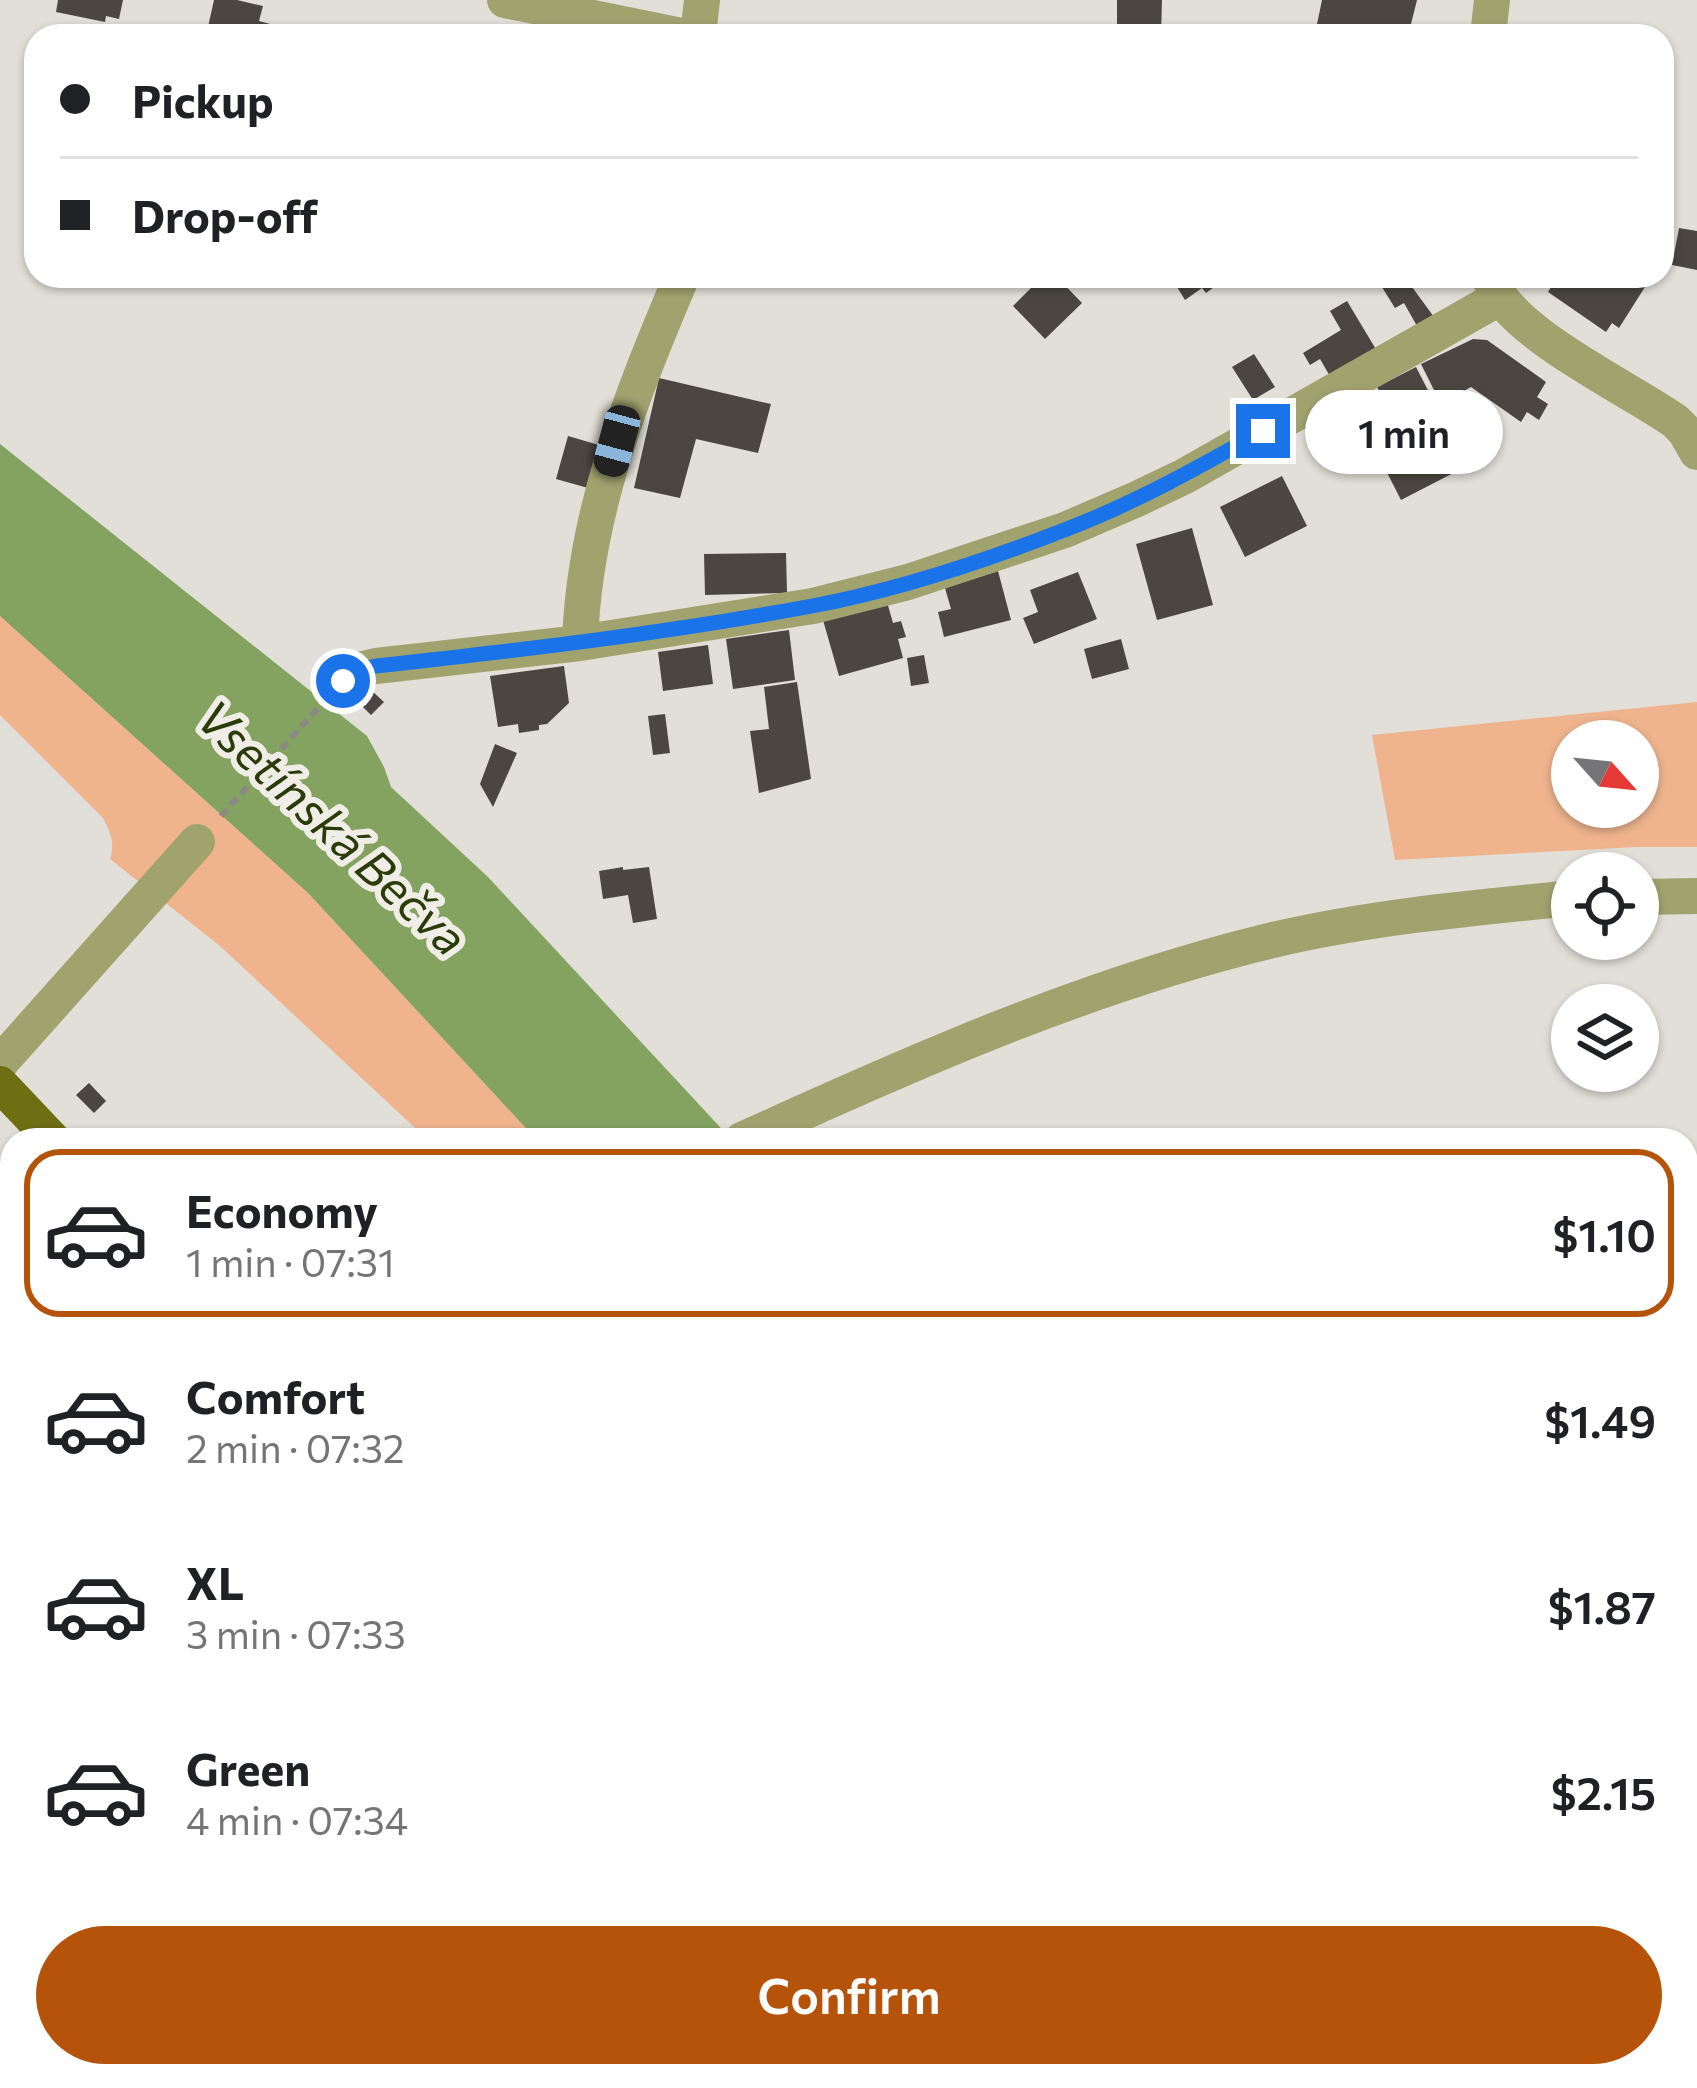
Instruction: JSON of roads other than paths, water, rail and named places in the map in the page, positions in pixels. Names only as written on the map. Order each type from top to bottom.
[{"type":"main road","points":[[0,1084],[42,1128]]},
{"type":"street","points":[[505,0],[622,24]]},
{"type":"street","points":[[580,644],[587,565],[617,441],[677,288]]},
{"type":"street","points":[[343,681],[376,666],[580,644],[830,602],[908,582],[1065,530],[1185,476],[1492,288]]},
{"type":"street","points":[[1495,288],[1507,309],[1534,332],[1675,421],[1696,446]]},
{"type":"street","points":[[0,1063],[197,842]]},
{"type":"street","points":[[1659,897],[1697,896]]},
{"type":"street","points":[[768,1128],[1073,1000],[1215,955],[1332,928],[1551,900]]},
{"type":"water","name":"Vsetínská Bečva","points":[[0,444],[367,736],[391,787],[488,877],[721,1128],[526,1128],[308,893],[0,616]]}]
